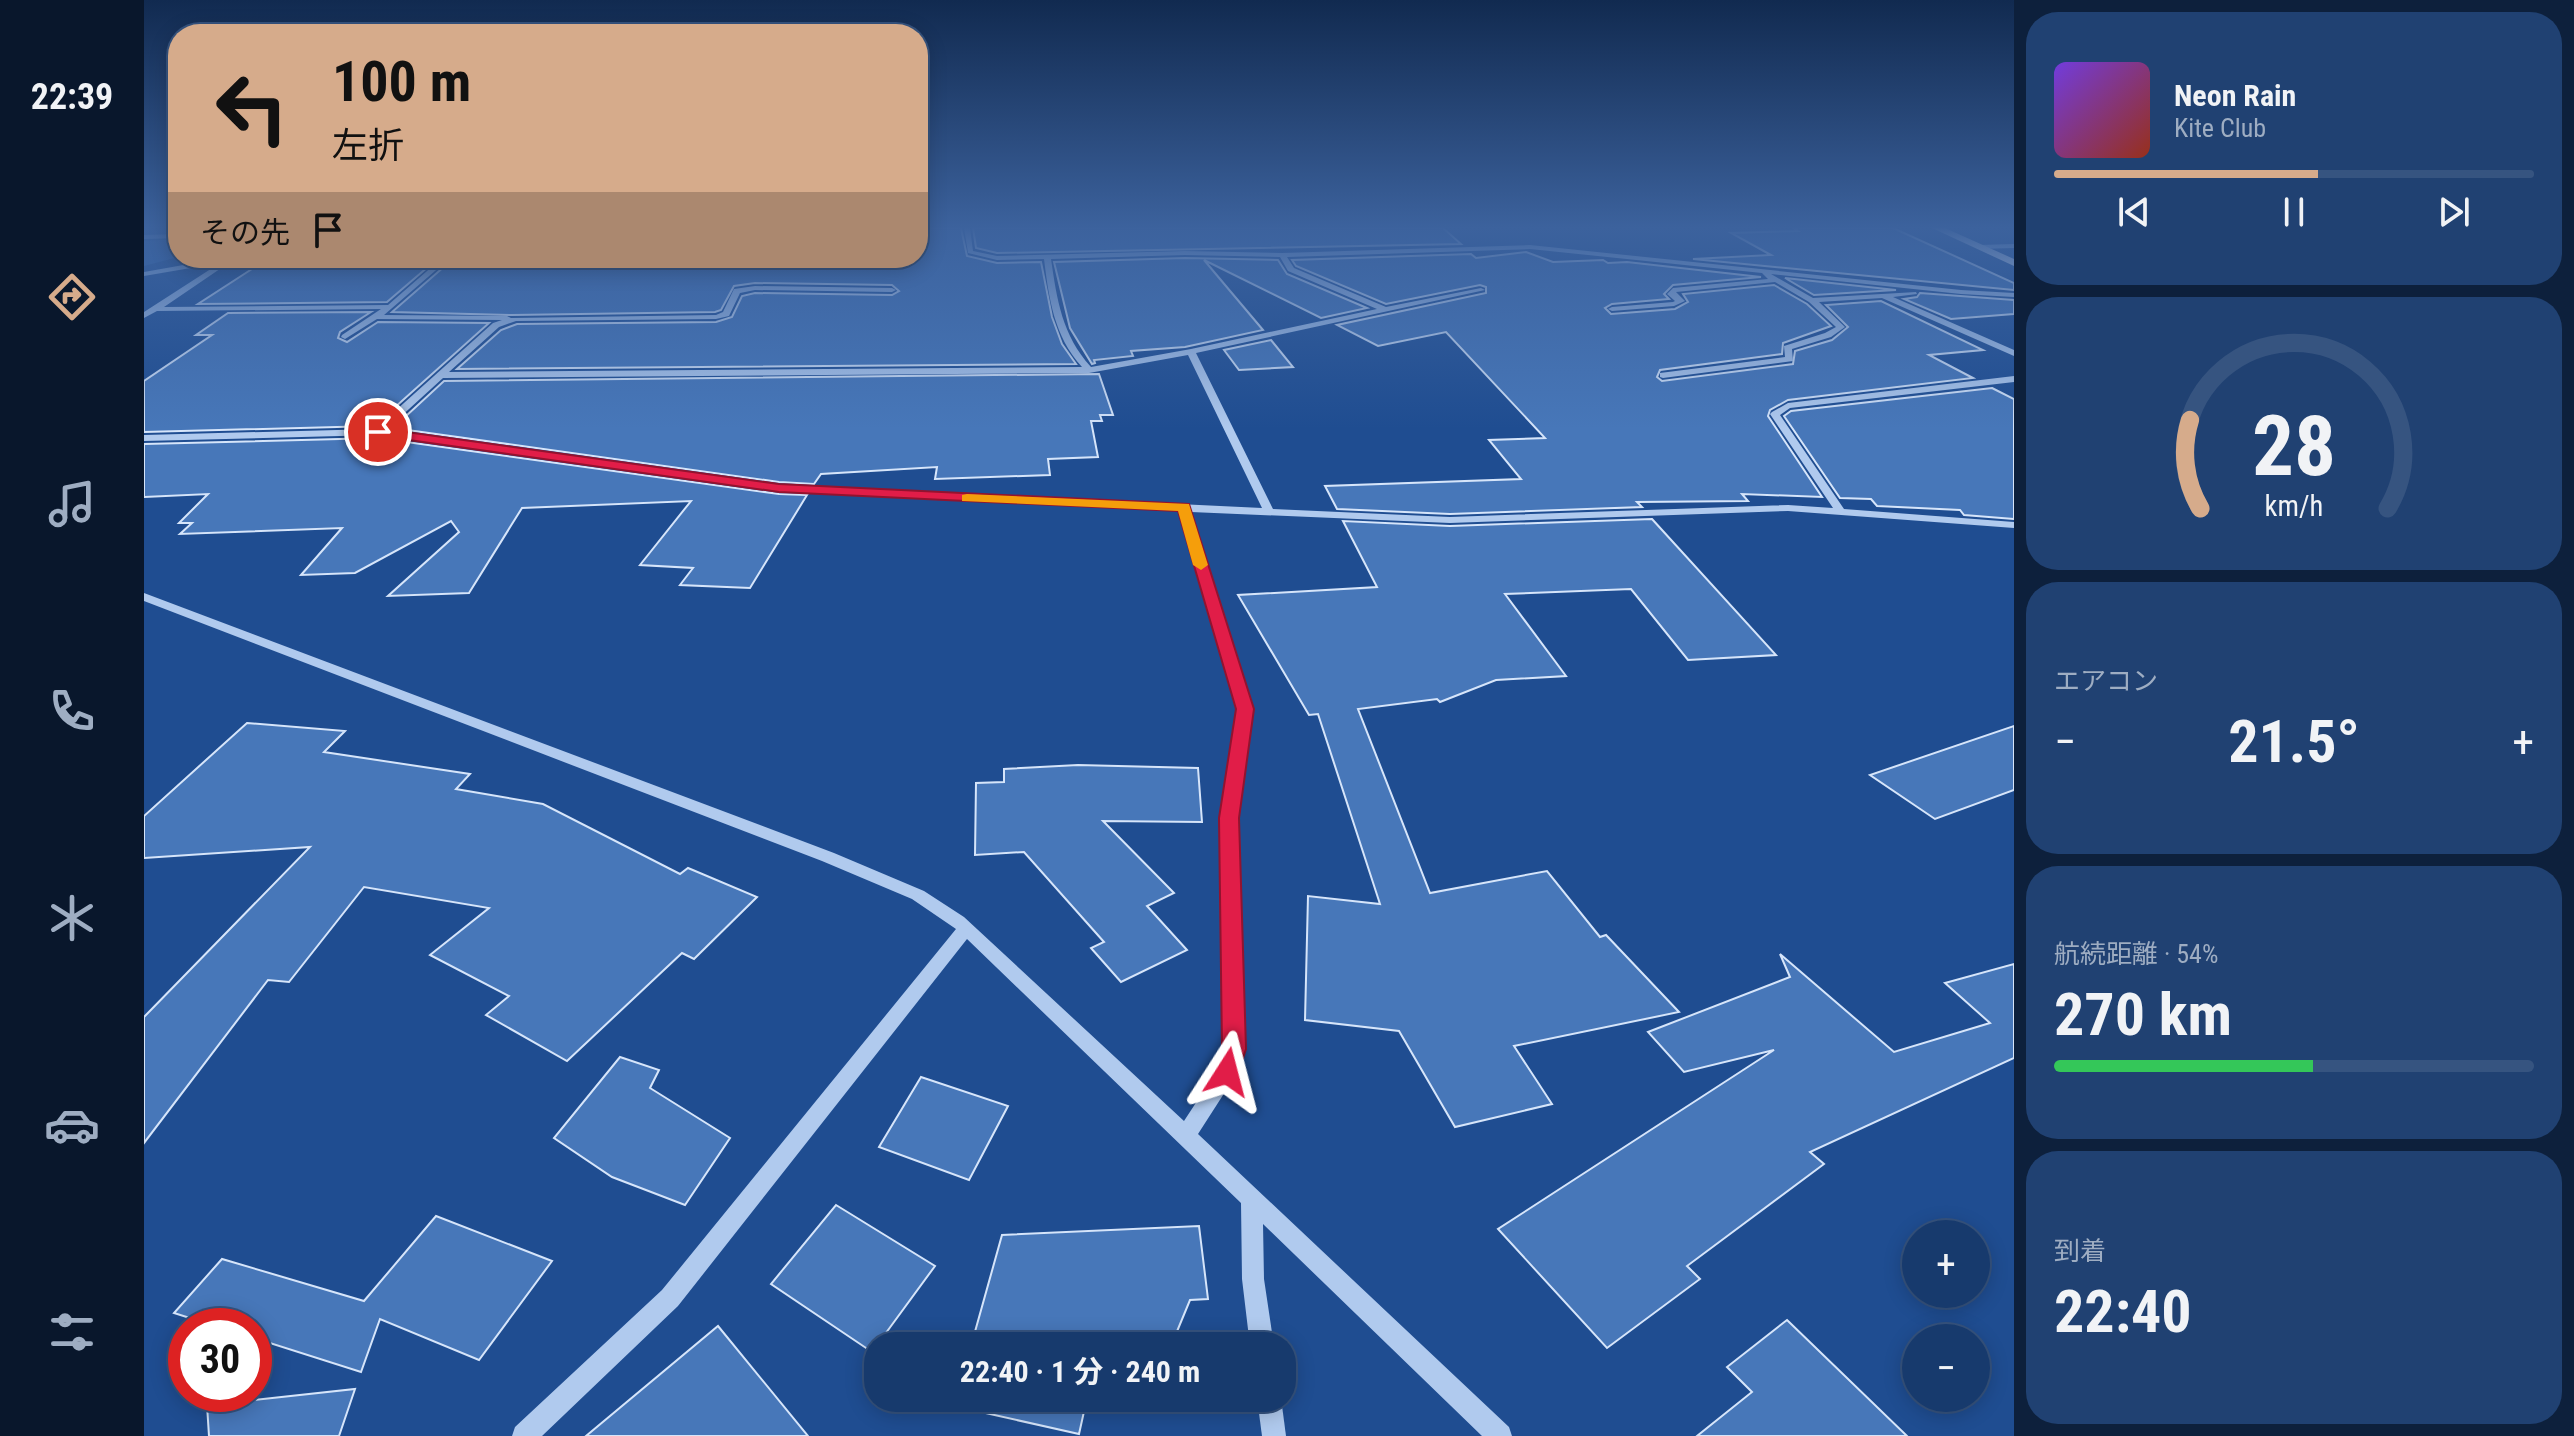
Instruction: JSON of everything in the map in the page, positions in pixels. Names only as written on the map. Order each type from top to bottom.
[{"type":"street","points":[[144,316],[178,295]]},
{"type":"street","points":[[345,337],[404,295]]},
{"type":"street","points":[[372,317],[716,317],[726,314],[735,295]]},
{"type":"street","points":[[1052,295],[1056,321],[1071,352],[1089,370]]},
{"type":"street","points":[[1351,295],[1385,310]]},
{"type":"street","points":[[441,375],[1089,370],[1191,352],[1457,295]]},
{"type":"street","points":[[1612,309],[1681,301],[1672,295]]},
{"type":"street","points":[[1663,375],[1790,359],[1787,348],[1828,335],[1841,327],[1803,295]]},
{"type":"street","points":[[1812,300],[1901,295]]},
{"type":"street","points":[[1881,296],[2014,353]]},
{"type":"street","points":[[157,309],[390,307]]},
{"type":"street","points":[[378,432],[496,325],[515,319]]},
{"type":"street","points":[[1191,352],[1269,512]]},
{"type":"street","points":[[1839,509],[1775,414],[1788,406],[2014,379]]},
{"type":"street","points":[[144,438],[378,432],[779,488],[1269,512],[1450,520],[1788,508],[1839,509],[2014,525]]},
{"type":"street","points":[[1184,507],[1245,709],[1229,818],[1234,1049],[1227,1072],[1185,1136]]},
{"type":"street","points":[[144,597],[828,857],[918,895],[966,928],[1500,1436]]},
{"type":"street","points":[[524,1436],[670,1298],[966,928]]},
{"type":"street","points":[[1252,1200],[1253,1279],[1260,1332]]},
{"type":"street","points":[[1271,1412],[1274,1436]]},
{"type":"building","points":[[212,295],[395,295],[387,302],[198,304]]},
{"type":"building","points":[[412,295],[729,295],[721,310],[715,312],[512,315],[392,312]]},
{"type":"building","points":[[1048,295],[1062,344],[1076,364],[457,369],[501,330],[517,324],[716,322],[732,317],[742,296]]},
{"type":"building","points":[[1062,295],[1234,295],[1263,330],[1185,347],[1131,351],[1133,356],[1094,360],[1092,364],[1070,328]]},
{"type":"building","points":[[1275,295],[1336,295],[1367,308],[1321,318]]},
{"type":"building","points":[[1365,295],[1430,295],[1386,304]]},
{"type":"building","points":[[1477,295],[1665,295],[1669,299],[1612,304],[1605,308],[1611,314],[1675,309],[1688,302],[1684,295],[1791,295],[1807,304],[1831,326],[1783,343],[1782,354],[1660,370],[1657,377],[1662,381],[1793,364],[1795,351],[1832,340],[1848,327],[1826,305],[1881,301],[1983,350],[1929,355],[1973,378],[1788,400],[1770,410],[1768,416],[1822,497],[1742,494],[1748,501],[1637,502],[1642,507],[1450,514],[1337,509],[1325,486],[1521,479],[1489,440],[1545,438],[1446,332],[1378,346],[1337,325]]},
{"type":"building","points":[[1947,295],[2014,300],[2014,314],[1951,319],[1904,299]]},
{"type":"building","points":[[371,312],[340,332],[338,338],[347,342],[378,322],[489,323],[374,426],[144,432],[144,381],[212,335],[196,335],[228,313]]},
{"type":"building","points":[[1271,340],[1293,367],[1239,370],[1224,350]]},
{"type":"building","points":[[1099,374],[1113,415],[1100,415],[1102,421],[1091,421],[1098,457],[1048,459],[1050,475],[935,479],[937,467],[821,474],[814,484],[779,482],[393,428],[444,381]]},
{"type":"building","points":[[1992,388],[2014,399],[2014,519],[1964,515],[1960,510],[1877,506],[1871,499],[1840,498],[1784,416],[1791,411]]},
{"type":"building","points":[[378,438],[779,494],[807,495],[750,588],[680,585],[693,568],[640,565],[691,501],[522,508],[469,593],[388,596],[459,532],[451,521],[355,573],[301,575],[342,528],[180,534],[192,523],[179,523],[208,494],[144,497],[144,444]]},
{"type":"building","points":[[1652,519],[1776,655],[1688,660],[1631,589],[1505,594],[1566,676],[1496,680],[1440,702],[1437,699],[1358,709],[1430,893],[1547,871],[1600,937],[1606,935],[1679,1012],[1514,1046],[1552,1104],[1455,1127],[1399,1031],[1305,1020],[1308,896],[1380,904],[1318,714],[1309,715],[1238,595],[1377,587],[1343,521],[1450,526]]},
{"type":"building","points":[[247,723],[345,731],[324,752],[470,774],[456,789],[543,804],[680,874],[688,868],[757,897],[694,959],[682,953],[567,1061],[486,1015],[509,996],[430,955],[489,908],[364,887],[289,982],[268,980],[144,1143],[144,1017],[310,847],[144,858],[144,816]]},
{"type":"building","points":[[2014,726],[2014,790],[1935,819],[1870,775]]},
{"type":"building","points":[[1078,765],[1198,768],[1202,822],[1103,821],[1174,893],[1147,906],[1187,950],[1121,982],[1091,948],[1104,942],[1024,852],[975,855],[976,783],[1004,782],[1004,769]]},
{"type":"building","points":[[1780,954],[1894,1052],[1990,1023],[1945,983],[2014,964],[2014,1058],[1810,1152],[1824,1164],[1687,1266],[1700,1279],[1607,1348],[1498,1229],[1774,1050],[1684,1072],[1648,1032],[1790,977]]},
{"type":"building","points":[[620,1057],[659,1070],[650,1088],[730,1138],[685,1205],[612,1177],[554,1138]]},
{"type":"building","points":[[921,1077],[1008,1106],[969,1180],[879,1147]]},
{"type":"building","points":[[836,1205],[935,1266],[887,1332],[864,1332],[864,1347],[771,1284]]},
{"type":"building","points":[[436,1216],[552,1261],[479,1360],[380,1319],[361,1372],[272,1344],[272,1308],[178,1308],[222,1259],[364,1301]]},
{"type":"building","points":[[1199,1226],[1208,1299],[1190,1300],[1177,1332],[975,1332],[1002,1235]]},
{"type":"building","points":[[1787,1320],[1907,1436],[1697,1436],[1752,1392],[1727,1367]]},
{"type":"building","points":[[718,1326],[808,1436],[586,1436]]},
{"type":"building","points":[[355,1389],[339,1436],[209,1436],[207,1412],[272,1412],[272,1398]]},
{"type":"building","points":[[981,1412],[1084,1412],[1079,1434]]},
{"type":"slow traffic","points":[[967,498],[1184,507],[1201,565]]},
{"type":"route","points":[[378,432],[779,488],[1184,507],[1245,709],[1229,818],[1234,1049],[1227,1072]]}]
